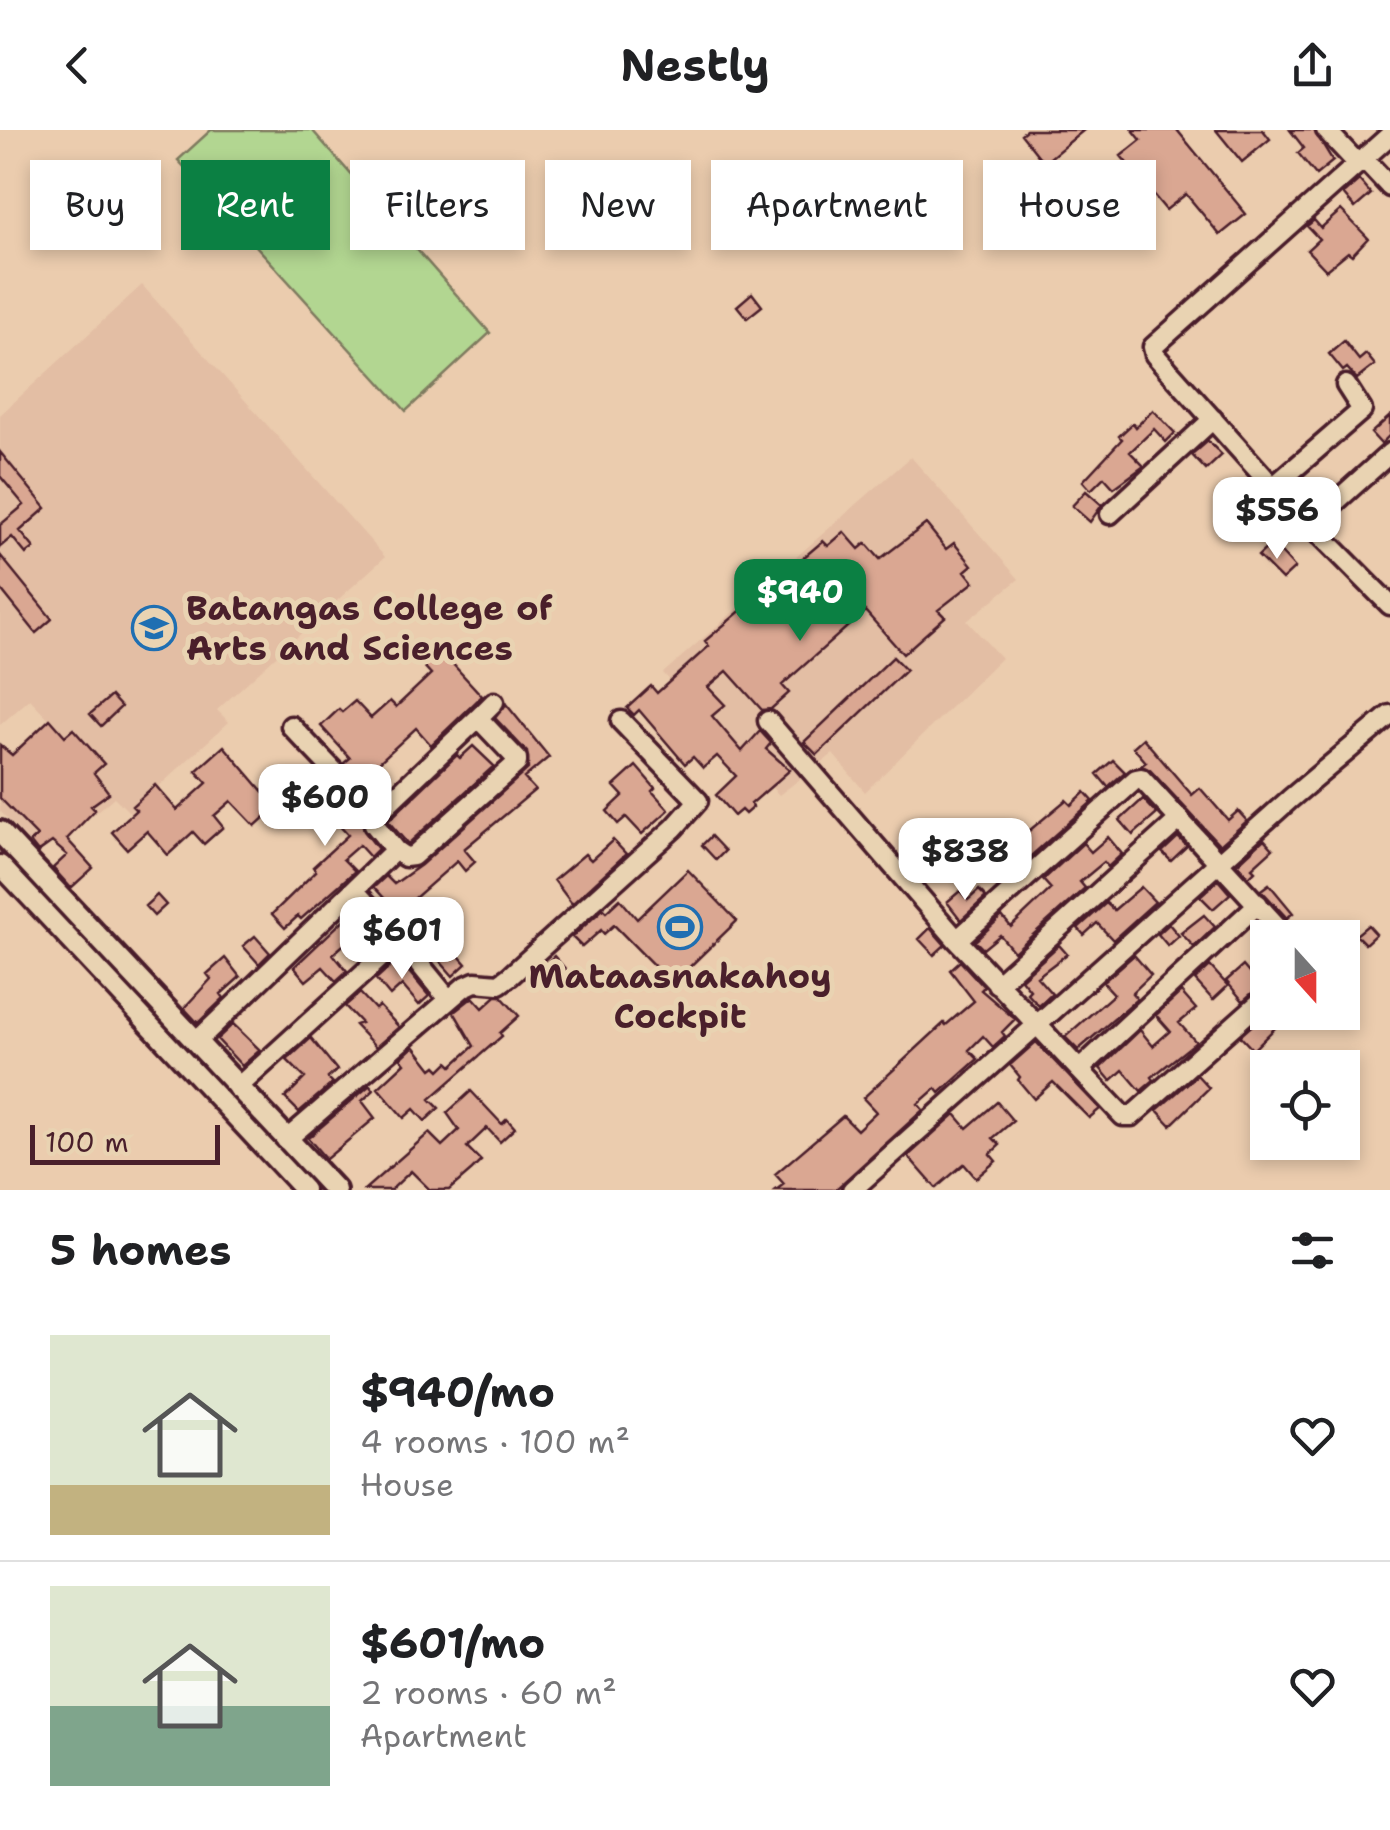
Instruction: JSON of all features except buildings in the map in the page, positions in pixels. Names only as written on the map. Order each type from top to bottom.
[{"type":"main road","points":[[0,832],[334,1190]]},
{"type":"street","points":[[1326,130],[1390,187]]},
{"type":"street","points":[[1390,135],[1153,348],[1273,487],[1390,605]]},
{"type":"street","points":[[1273,487],[1362,410],[1346,386]]},
{"type":"street","points":[[1110,514],[1213,419]]},
{"type":"street","points":[[1311,524],[1390,454]]},
{"type":"street","points":[[478,718],[517,758],[517,764],[413,856],[405,857],[374,824],[376,815],[494,702]]},
{"type":"street","points":[[852,1190],[1218,862],[1390,715]]},
{"type":"street","points":[[291,1145],[448,999],[469,984],[493,985],[510,976],[674,828],[698,800],[621,721]]},
{"type":"street","points":[[768,721],[957,940],[1123,1116],[1132,1116],[1250,1011]]},
{"type":"street","points":[[290,726],[376,815]]},
{"type":"street","points":[[957,940],[1136,779],[1145,780],[1272,920]]},
{"type":"street","points":[[997,984],[1180,818]]},
{"type":"street","points":[[196,1042],[395,850]]},
{"type":"street","points":[[0,864],[304,1190]]},
{"type":"street","points":[[354,890],[448,999]]},
{"type":"street","points":[[1080,1070],[1258,904]]},
{"type":"street","points":[[237,1088],[400,940]]},
{"type":"shaded area","name":"Batangas College of Arts and Sciences","points":[[142,285],[385,557],[217,710],[229,722],[130,813],[114,797],[97,812],[80,795],[30,842],[0,811],[0,765],[49,719],[30,699],[0,725],[0,415]]},
{"type":"shaded area","points":[[911,457],[1019,579],[967,621],[1001,658],[865,792],[833,754],[779,795],[663,673]]},
{"type":"green space","points":[[211,130],[312,130],[350,173],[350,250],[417,250],[490,333],[406,411],[260,250],[330,250],[330,160],[181,160],[181,163],[178,160]]},
{"type":"place","name":"Batangas College of Arts and Sciences","points":[[154,628]]},
{"type":"place","name":"Mataasnakahoy Cockpit","points":[[680,927]]}]
